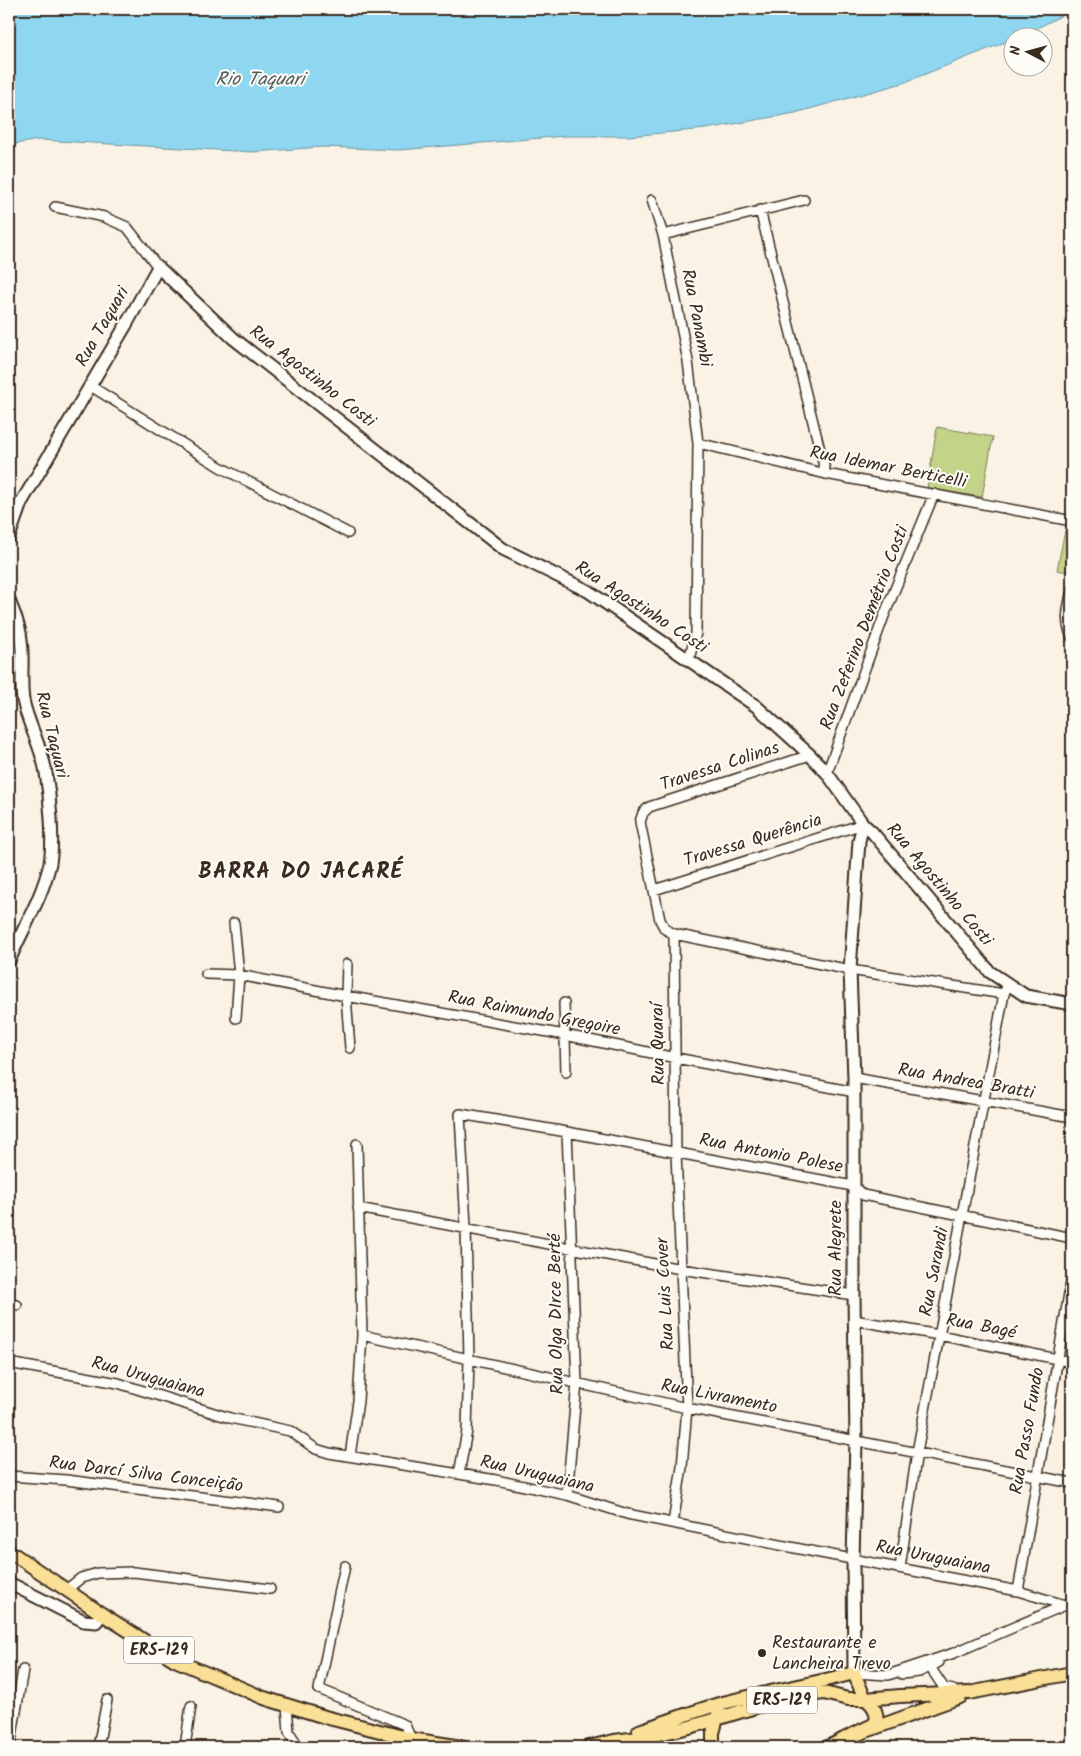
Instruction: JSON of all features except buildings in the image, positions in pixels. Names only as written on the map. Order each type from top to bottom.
[{"type":"main road","name":"ERS-129","points":[[9,1551],[102,1614],[175,1660],[264,1698],[325,1717],[411,1739],[462,1747]]},
{"type":"main road","points":[[614,1741],[684,1715],[721,1704],[782,1689],[823,1682],[854,1673],[865,1699],[876,1712],[877,1718],[875,1724],[844,1743]]},
{"type":"main road","name":"ERS-129","points":[[588,1747],[674,1731],[783,1700],[824,1693],[848,1699],[865,1699],[969,1693],[1072,1673]]},
{"type":"main road","name":"ERS-129","points":[[828,1747],[844,1743],[969,1693]]},
{"type":"main road","points":[[713,1747],[713,1734],[721,1704]]},
{"type":"street","name":"Rua Panambi","points":[[652,200],[663,235],[688,362],[698,443],[696,633],[689,659]]},
{"type":"street","points":[[663,235],[804,200]]},
{"type":"street","points":[[55,207],[104,217],[127,227],[158,267]]},
{"type":"street","points":[[760,210],[826,474]]},
{"type":"street","name":"Rua Taquari","points":[[9,537],[21,502],[126,325],[158,267]]},
{"type":"street","name":"Rua Agostinho Costi","points":[[158,267],[233,338],[503,549],[588,591],[756,706],[827,773],[863,824],[872,832],[1006,989],[1026,996],[1072,1004]]},
{"type":"street","points":[[89,385],[220,467],[348,533]]},
{"type":"street","name":"Rua Idemar Berticelli","points":[[698,443],[826,474],[1072,521]]},
{"type":"street","name":"Rua Zeferino Demétrio Costi","points":[[827,773],[884,616],[934,494]]},
{"type":"street","points":[[1072,592],[1067,614],[1067,628],[1072,636]]},
{"type":"street","name":"Rua Taquari","points":[[9,600],[17,618],[22,642],[21,687],[25,707],[46,772],[52,840],[50,863],[43,886],[9,961]]},
{"type":"street","name":"Travessa Colinas","points":[[654,890],[640,822],[643,813],[649,807],[810,755]]},
{"type":"street","name":"Travessa Querência","points":[[654,890],[863,824]]},
{"type":"street","name":"Rua Alegrete","points":[[854,1673],[853,1559],[856,1441],[853,1186],[854,1078],[850,970],[858,841],[863,824]]},
{"type":"street","points":[[654,890],[660,920],[666,929],[674,934],[850,970],[1006,989]]},
{"type":"street","points":[[234,923],[239,975],[236,1018]]},
{"type":"street","name":"Rua Quaraí","points":[[674,934],[676,1153]]},
{"type":"street","points":[[347,964],[346,996],[350,1048]]},
{"type":"street","name":"Rua Raimundo Gregoire","points":[[206,974],[239,975],[565,1035],[854,1092]]},
{"type":"street","name":"Rua Sarandi","points":[[900,1568],[917,1452],[1006,989]]},
{"type":"street","points":[[564,1004],[566,1072]]},
{"type":"street","name":"Rua Andrea Bratti","points":[[854,1078],[1072,1117]]},
{"type":"street","name":"Rua Antonio Polese","points":[[466,1227],[460,1114],[567,1132],[853,1186],[863,1195],[1072,1238]]},
{"type":"street","name":"Rua Olga DIrce Berté","points":[[567,1132],[577,1384],[567,1495]]},
{"type":"street","points":[[350,1456],[358,1401],[362,1335],[357,1144]]},
{"type":"street","name":"Rua Luis Cover","points":[[673,1523],[682,1467],[687,1408],[676,1153]]},
{"type":"street","points":[[358,1208],[681,1269],[854,1295]]},
{"type":"street","points":[[459,1474],[467,1431],[469,1360],[466,1227]]},
{"type":"street","name":"Rua Passo Fundo","points":[[1018,1591],[1072,1276]]},
{"type":"street","name":"Rua Bagé","points":[[854,1320],[940,1335],[1072,1362]]},
{"type":"street","name":"Rua Livramento","points":[[362,1335],[687,1408],[1072,1483]]},
{"type":"street","name":"Rua Uruguaiana","points":[[9,1363],[118,1383],[230,1418],[290,1431],[316,1449],[496,1480],[567,1495],[627,1514],[1018,1591],[1069,1603]]},
{"type":"street","name":"Rua Darcí Silva Conceição","points":[[9,1476],[66,1480],[279,1507]]},
{"type":"street","points":[[345,1566],[319,1689],[405,1725],[411,1739]]},
{"type":"street","points":[[66,1590],[81,1578],[98,1573],[134,1572],[270,1589]]},
{"type":"street","points":[[9,1583],[84,1621],[96,1622],[102,1614]]},
{"type":"street","points":[[888,1675],[954,1653],[1069,1603]]},
{"type":"street","points":[[854,1673],[888,1675],[919,1672],[954,1653]]},
{"type":"street","points":[[930,1667],[944,1688],[969,1693]]},
{"type":"street","points":[[10,1747],[23,1670]]},
{"type":"street","points":[[98,1747],[107,1700]]},
{"type":"street","points":[[287,1705],[289,1732],[299,1747]]},
{"type":"street","points":[[185,1747],[192,1706]]},
{"type":"green space","points":[[937,427],[993,437],[982,497],[927,488]]},
{"type":"green space","points":[[1065,530],[1072,532],[1072,573],[1057,570]]},
{"type":"water","name":"Rio Taquari","points":[[9,9],[1072,9],[1037,28],[1004,28],[1004,43],[903,83],[795,113],[706,129],[629,136],[565,136],[399,150],[322,147],[253,152],[39,140],[9,145]]},
{"type":"place","name":"Restaurante e Lancheira Trevo","points":[[762,1653]]},
{"type":"district","name":"BARRA DO JACARÉ","points":[[301,872]]}]
